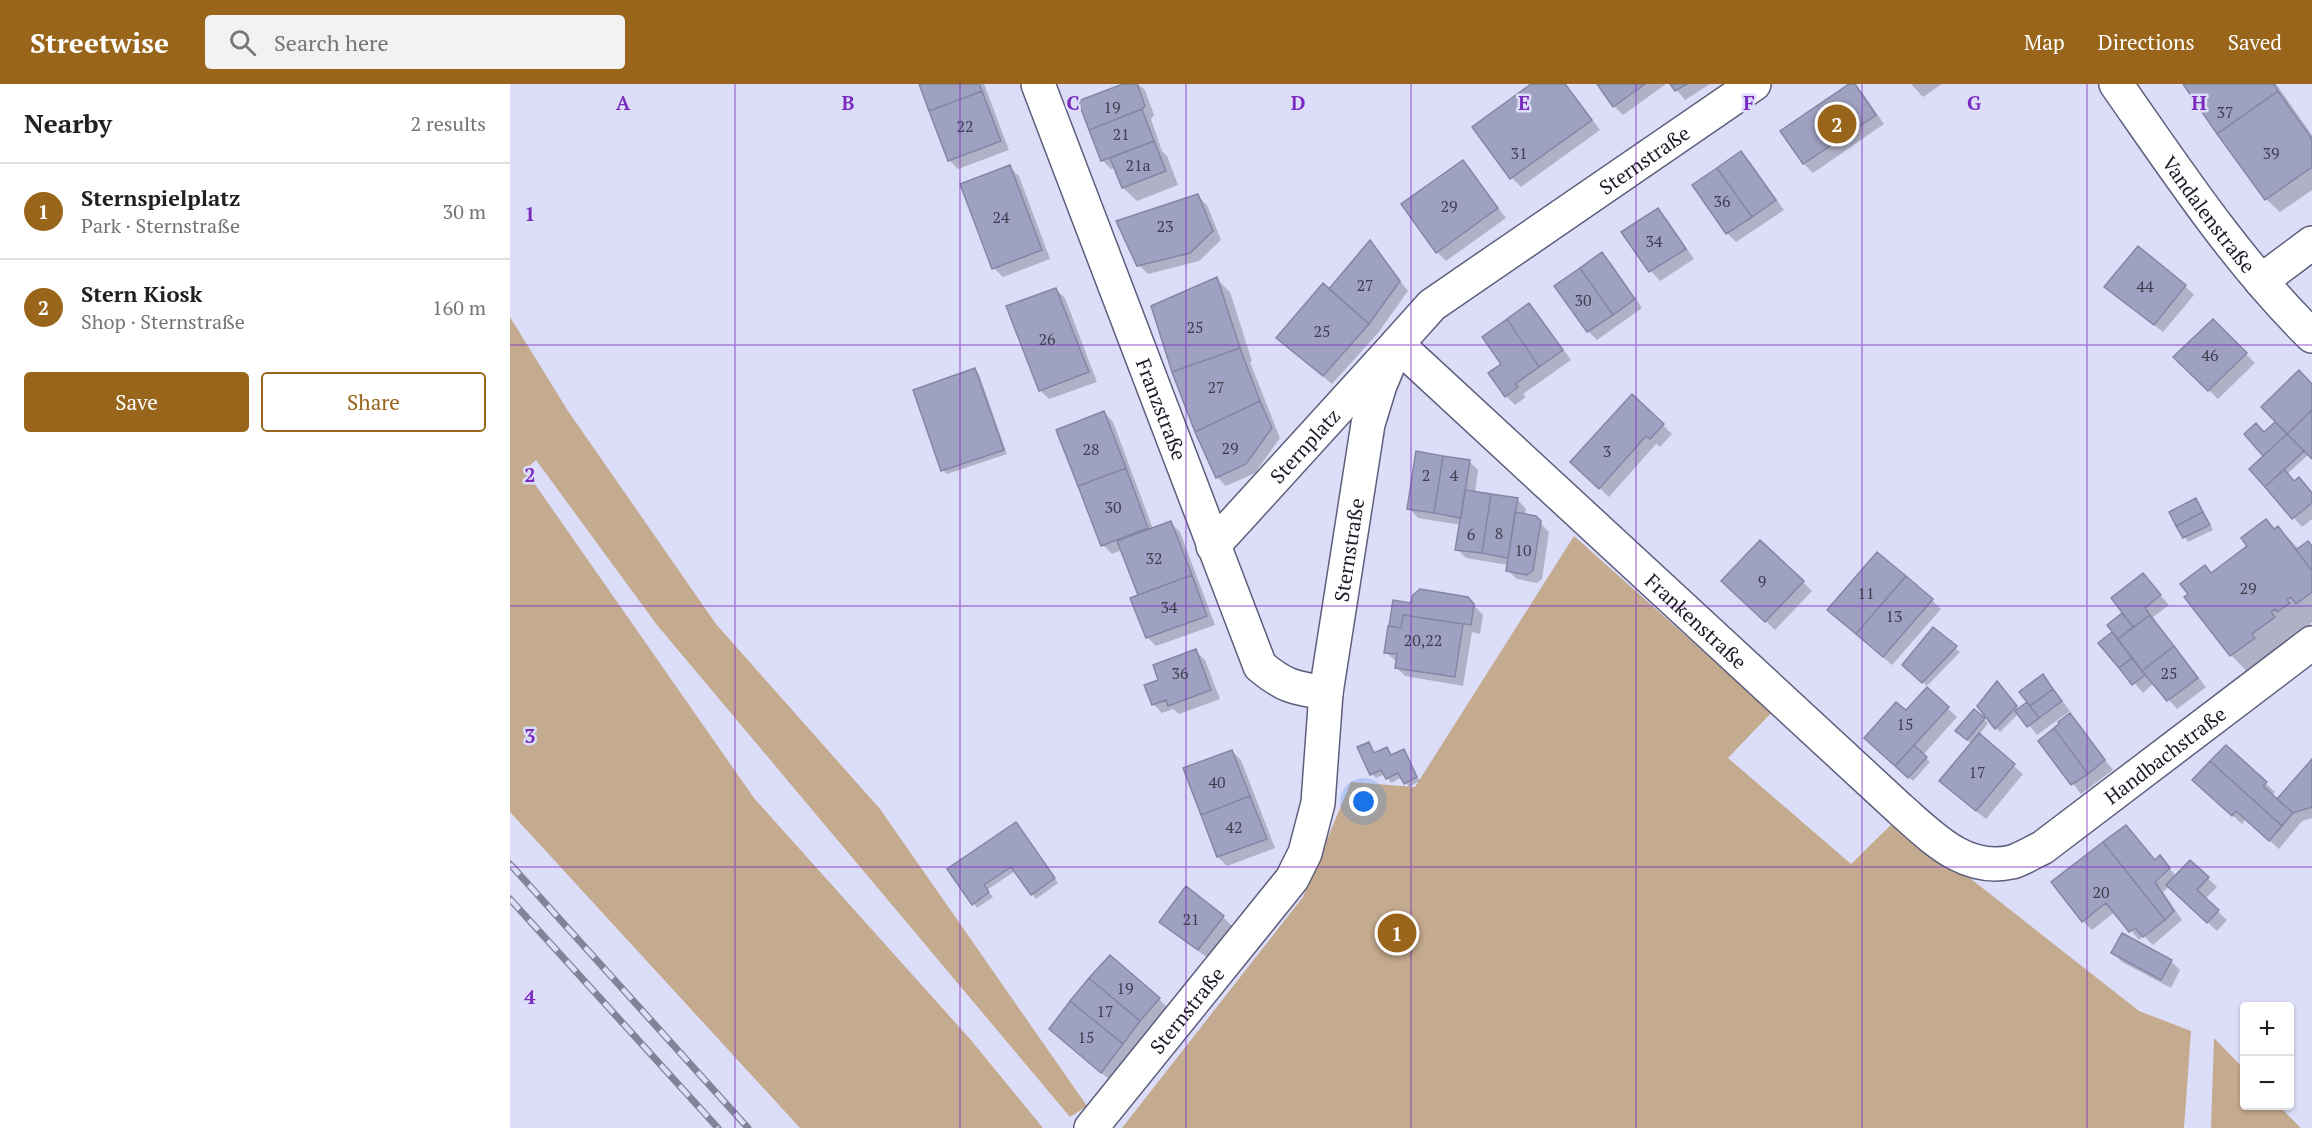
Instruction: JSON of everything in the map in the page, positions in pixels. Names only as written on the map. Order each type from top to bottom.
[{"type":"street","name":"Franzstraße","points":[[1038,84],[1260,666],[1275,679],[1293,688],[1326,693]]},
{"type":"street","name":"Sternstraße","points":[[1091,1128],[1292,879],[1305,853],[1318,803],[1326,693],[1368,424],[1380,385],[1397,344],[1432,305],[1754,84]]},
{"type":"street","name":"Vandalenstraße","points":[[2116,84],[2218,228],[2261,281],[2312,336]]},
{"type":"street","points":[[2261,281],[2312,243]]},
{"type":"street","name":"Sternplatz","points":[[1213,546],[1397,344]]},
{"type":"street","name":"Frankenstraße","points":[[1397,344],[1936,841],[1953,853],[1971,861],[1993,864],[2013,862]]},
{"type":"street","name":"Handbachstraße","points":[[2013,862],[2051,841],[2312,643]]},
{"type":"shaded area","points":[[510,317],[568,411],[716,624],[880,809],[1087,1106],[1070,1117],[657,625],[536,460],[525,470],[754,798],[970,1039],[1043,1128],[800,1128],[510,812]]},
{"type":"shaded area","points":[[1574,536],[1770,711],[1771,713],[1728,758],[1851,864],[1896,820],[2139,1011],[2191,1031],[2184,1128],[1122,1128],[1303,897],[1351,782],[1415,787]]},
{"type":"shaded area","points":[[2214,1038],[2240,1065],[2240,1110],[2283,1110],[2301,1128],[2211,1128]]},
{"type":"building","points":[[919,84],[979,84],[982,91],[929,111]]},
{"type":"building","points":[[1123,84],[1137,84],[1145,106],[1089,130],[1078,101]]},
{"type":"building","points":[[1531,84],[1565,84],[1592,120],[1510,179],[1472,127]]},
{"type":"building","points":[[1597,84],[1645,84],[1613,107]]},
{"type":"building","points":[[1670,84],[1687,84],[1675,91]]},
{"type":"building","points":[[1849,84],[1855,84],[1876,115],[1803,164],[1780,131]]},
{"type":"building","points":[[2183,84],[2274,84],[2278,91],[2217,134]]},
{"type":"building","points":[[982,91],[1001,141],[948,161],[929,111]]},
{"type":"building","points":[[2278,91],[2312,139],[2312,167],[2265,200],[2217,134]]},
{"type":"building","points":[[1142,109],[1154,141],[1101,161],[1089,130]]},
{"type":"building","points":[[1154,141],[1166,171],[1122,188],[1110,158]]},
{"type":"building","points":[[1741,151],[1776,200],[1752,217],[1717,168]]},
{"type":"building","points":[[1463,160],[1498,208],[1436,253],[1401,204]]},
{"type":"building","points":[[1010,165],[1042,250],[992,269],[960,184]]},
{"type":"building","points":[[1717,168],[1752,217],[1726,234],[1692,185]]},
{"type":"building","points":[[1198,194],[1213,231],[1190,253],[1137,266],[1116,221]]},
{"type":"building","points":[[1658,208],[1686,249],[1649,272],[1621,232]]},
{"type":"building","points":[[1370,240],[1400,281],[1369,324],[1329,289]]},
{"type":"building","points":[[2138,246],[2186,285],[2154,325],[2104,287]]},
{"type":"building","points":[[1602,252],[1635,299],[1613,315],[1580,268]]},
{"type":"building","points":[[1580,268],[1613,315],[1587,332],[1554,286]]},
{"type":"building","points":[[1217,277],[1240,348],[1172,372],[1151,306]]},
{"type":"building","points":[[1323,283],[1369,324],[1323,376],[1276,338]]},
{"type":"building","points":[[1056,288],[1089,372],[1039,391],[1006,306]]},
{"type":"building","points":[[1529,303],[1563,350],[1539,367],[1507,319]]},
{"type":"building","points":[[1507,319],[1539,367],[1515,384],[1518,387],[1505,397],[1488,373],[1501,364],[1482,337]]},
{"type":"building","points":[[2213,319],[2247,353],[2208,391],[2173,357]]},
{"type":"building","points":[[1240,348],[1260,401],[1195,432],[1172,372]]},
{"type":"building","points":[[975,368],[1004,450],[941,471],[913,390]]},
{"type":"building","points":[[2299,370],[2312,384],[2312,410],[2287,434],[2261,407]]},
{"type":"building","points":[[1632,394],[1664,424],[1650,439],[1646,436],[1599,489],[1570,462]]},
{"type":"building","points":[[1260,401],[1272,428],[1246,464],[1216,478],[1195,432]]},
{"type":"building","points":[[2312,410],[2312,459],[2287,434]]},
{"type":"building","points":[[1104,411],[1126,468],[1078,486],[1056,430]]},
{"type":"building","points":[[2275,422],[2287,434],[2263,456],[2244,434],[2256,423],[2264,432]]},
{"type":"building","points":[[2287,434],[2304,451],[2265,487],[2249,469]]},
{"type":"building","points":[[1416,451],[1443,456],[1434,513],[1407,509]]},
{"type":"building","points":[[1443,456],[1470,460],[1461,518],[1434,513]]},
{"type":"building","points":[[1126,468],[1148,528],[1101,546],[1078,486]]},
{"type":"building","points":[[2284,469],[2294,481],[2299,477],[2312,493],[2312,503],[2292,519],[2265,487]]},
{"type":"building","points":[[1465,490],[1491,494],[1482,553],[1455,550]]},
{"type":"building","points":[[1491,494],[1518,498],[1508,558],[1482,553]]},
{"type":"building","points":[[2196,498],[2203,512],[2176,526],[2169,512]]},
{"type":"building","points":[[1515,512],[1536,516],[1541,521],[1533,570],[1527,575],[1506,571]]},
{"type":"building","points":[[2203,512],[2210,525],[2183,538],[2176,526]]},
{"type":"building","points":[[2266,519],[2274,529],[2278,526],[2312,571],[2312,592],[2296,604],[2291,597],[2287,600],[2290,603],[2277,612],[2275,609],[2271,612],[2275,617],[2252,634],[2255,638],[2230,656],[2184,597],[2188,594],[2180,584],[2205,565],[2211,573],[2247,546],[2241,538]]},
{"type":"building","points":[[1171,521],[1192,575],[1138,595],[1117,541]]},
{"type":"building","points":[[1760,540],[1804,581],[1765,622],[1721,581]]},
{"type":"building","points":[[2308,541],[2312,546],[2312,571],[2296,550]]},
{"type":"building","points":[[1877,552],[1906,576],[1856,634],[1827,610]]},
{"type":"building","points":[[2143,573],[2161,595],[2145,608],[2150,615],[2133,627],[2111,598]]},
{"type":"building","points":[[1192,575],[1207,616],[1146,638],[1130,598]]},
{"type":"building","points":[[1906,576],[1933,599],[1883,657],[1856,634]]},
{"type":"building","points":[[1420,589],[1468,597],[1474,604],[1471,625],[1403,615],[1401,628],[1389,626],[1393,600],[1411,603],[1413,595]]},
{"type":"building","points":[[2122,613],[2133,627],[2118,639],[2107,625]]},
{"type":"building","points":[[1403,615],[1463,624],[1455,677],[1395,668],[1397,654],[1384,653],[1388,626],[1401,628]]},
{"type":"building","points":[[2150,615],[2174,646],[2142,671],[2118,639]]},
{"type":"building","points":[[1933,627],[1957,646],[1922,683],[1902,665]]},
{"type":"building","points":[[2112,632],[2132,658],[2119,668],[2098,643]]},
{"type":"building","points":[[2174,646],[2198,678],[2167,701],[2142,671]]},
{"type":"building","points":[[1196,649],[1211,690],[1168,706],[1166,700],[1152,705],[1144,685],[1158,680],[1153,665]]},
{"type":"building","points":[[2132,658],[2145,675],[2132,685],[2119,668]]},
{"type":"building","points":[[2043,674],[2053,689],[2030,706],[2019,692]]},
{"type":"building","points":[[1997,681],[2017,706],[1995,729],[1977,706]]},
{"type":"building","points":[[1927,687],[1949,707],[1895,766],[1864,738],[1896,702],[1906,710]]},
{"type":"building","points":[[2053,689],[2062,701],[2039,718],[2030,706]]},
{"type":"building","points":[[2027,702],[2039,718],[2027,727],[2015,711]]},
{"type":"building","points":[[1974,709],[1985,718],[1967,740],[1955,731]]},
{"type":"building","points":[[2070,713],[2105,760],[2088,774],[2054,728]]},
{"type":"building","points":[[2054,728],[2088,774],[2071,785],[2038,741]]},
{"type":"building","points":[[1979,733],[2015,764],[1976,811],[1939,781]]},
{"type":"building","points":[[1369,742],[1374,753],[1387,747],[1391,755],[1404,749],[1417,777],[1404,784],[1398,773],[1386,779],[1381,770],[1370,775],[1357,747]]},
{"type":"building","points":[[1914,745],[1927,757],[1908,778],[1895,766]]},
{"type":"building","points":[[2226,745],[2267,782],[2263,786],[2293,813],[2282,826],[2210,761]]},
{"type":"building","points":[[1232,750],[1250,796],[1201,815],[1183,768]]},
{"type":"building","points":[[2312,759],[2312,807],[2293,813],[2277,799]]},
{"type":"building","points":[[2210,761],[2282,826],[2269,841],[2236,811],[2232,816],[2192,780]]},
{"type":"building","points":[[1250,796],[1267,839],[1217,857],[1201,815]]},
{"type":"building","points":[[1016,822],[1055,878],[1031,895],[1011,867],[984,885],[989,892],[972,905],[947,869]]},
{"type":"building","points":[[2126,825],[2155,860],[2160,855],[2170,868],[2155,882],[2174,911],[2165,920],[2103,842]]},
{"type":"building","points":[[2103,842],[2165,920],[2143,937],[2135,928],[2129,932],[2106,903],[2082,922],[2051,882]]},
{"type":"building","points":[[2190,860],[2209,877],[2197,890],[2219,910],[2207,923],[2166,885]]},
{"type":"building","points":[[1186,886],[1224,916],[1198,950],[1159,922]]},
{"type":"building","points":[[2122,933],[2172,960],[2161,980],[2111,953]]},
{"type":"building","points":[[1110,955],[1160,998],[1140,1021],[1089,978]]},
{"type":"building","points":[[1089,978],[1140,1021],[1123,1044],[1070,1001]]},
{"type":"building","points":[[1070,1001],[1123,1044],[1101,1073],[1049,1029]]},
{"type":"railway","points":[[510,864],[748,1128]]},
{"type":"railway","points":[[510,899],[718,1128]]},
{"type":"place","name":"Stern Kiosk","points":[[1837,124]]},
{"type":"place","name":"Sternspielplatz","points":[[1397,933]]}]
